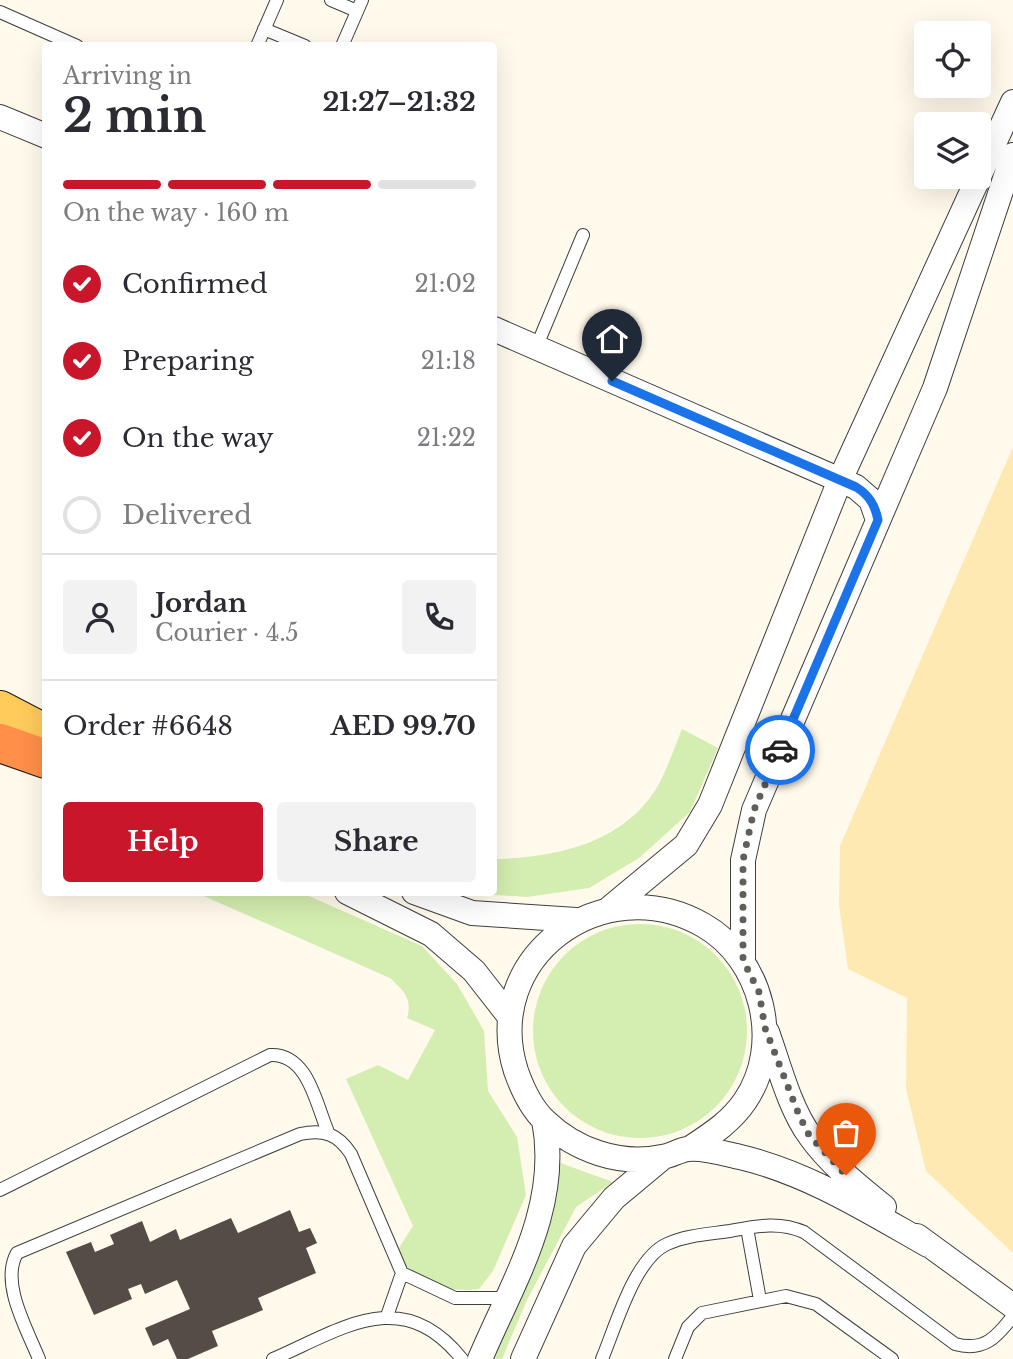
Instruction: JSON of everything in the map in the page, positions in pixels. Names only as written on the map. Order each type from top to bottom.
[{"type":"highway","points":[[0,741],[42,757]]},
{"type":"main road","points":[[0,710],[42,733]]},
{"type":"street","points":[[610,908],[686,845],[710,805],[840,480],[1013,102]]},
{"type":"street","points":[[0,117],[42,134]]},
{"type":"street","points":[[743,960],[743,860],[754,810],[935,388],[1013,155]]},
{"type":"street","points":[[497,330],[840,480],[864,493],[878,520]]},
{"type":"street","points":[[0,716],[42,733]]},
{"type":"street","points":[[355,896],[431,934],[474,971],[510,1017]]},
{"type":"street","points":[[425,896],[472,913],[576,920]]},
{"type":"street","points":[[765,1028],[761,1066],[746,1100],[721,1129],[689,1149],[662,1158],[618,1159],[578,1146],[544,1120],[522,1090],[511,1054],[510,1017],[521,978],[544,945],[576,920],[610,908],[647,905],[684,914],[716,932],[743,960],[759,992],[765,1028],[809,1135],[846,1175],[928,1245],[1013,1306]]},
{"type":"street","points":[[480,1359],[534,1239],[546,1195],[550,1149],[544,1120]]},
{"type":"street","points":[[689,1149],[742,1158],[824,1187],[928,1245]]},
{"type":"street","points":[[523,1359],[574,1246],[614,1198],[662,1158]]},
{"type":"lane","points":[[259,42],[278,0]]},
{"type":"lane","points":[[331,0],[360,6],[344,42]]},
{"type":"lane","points":[[0,12],[68,42]]},
{"type":"lane","points":[[264,29],[295,42]]},
{"type":"lane","points":[[536,348],[583,235]]},
{"type":"lane","points":[[0,1190],[270,1055],[287,1057],[300,1066],[328,1132]]},
{"type":"lane","points":[[39,1359],[9,1286],[10,1263],[17,1254],[315,1130],[328,1132],[343,1142],[351,1154],[402,1273],[455,1298],[506,1298]]},
{"type":"lane","points":[[602,1359],[638,1274],[649,1256],[678,1240],[779,1224],[804,1231],[955,1344],[984,1345],[999,1334],[1013,1316]]},
{"type":"lane","points":[[747,1228],[760,1300]]},
{"type":"lane","points":[[387,1316],[402,1273]]},
{"type":"lane","points":[[675,1359],[688,1327],[702,1313],[786,1296],[807,1300],[892,1359]]},
{"type":"lane","points":[[273,1359],[362,1320],[387,1316],[402,1319],[434,1334],[462,1359]]},
{"type":"green space","points":[[682,729],[718,748],[690,812],[639,858],[589,888],[527,897],[497,895],[497,859],[562,851],[605,835],[642,808],[667,767]]},
{"type":"green space","points":[[204,896],[309,896],[422,946],[457,984],[484,1031],[488,1091],[517,1137],[526,1195],[493,1271],[479,1289],[453,1289],[431,1284],[413,1272],[395,1254],[413,1226],[346,1079],[378,1065],[408,1080],[435,1030],[407,1018],[408,1000],[390,978]]},
{"type":"green space","points":[[640,924],[681,932],[716,955],[739,990],[747,1031],[739,1072],[716,1107],[681,1130],[640,1138],[599,1130],[564,1107],[541,1072],[533,1031],[541,990],[564,955],[599,932]]},
{"type":"green space","points":[[552,1160],[613,1182],[576,1207],[527,1300],[502,1359],[487,1359]]},
{"type":"sand","points":[[1013,447],[1013,1253],[926,1171],[906,1089],[907,998],[848,969],[839,905],[840,846]]},
{"type":"building","points":[[290,1210],[299,1232],[310,1228],[317,1243],[306,1248],[316,1273],[258,1298],[263,1310],[212,1331],[218,1346],[188,1359],[177,1359],[168,1339],[153,1346],[145,1328],[190,1309],[177,1280],[145,1294],[141,1284],[128,1289],[132,1299],[94,1315],[66,1252],[91,1242],[95,1252],[114,1244],[110,1235],[142,1221],[150,1242],[176,1229],[180,1240],[231,1218],[238,1233]]},
{"type":"way so far","points":[[780,750],[754,810],[743,860],[743,960],[759,992],[765,1028],[799,1115],[809,1135],[846,1175]]},
{"type":"route","points":[[612,381],[856,487],[871,500],[876,510],[878,520],[780,750]]}]
